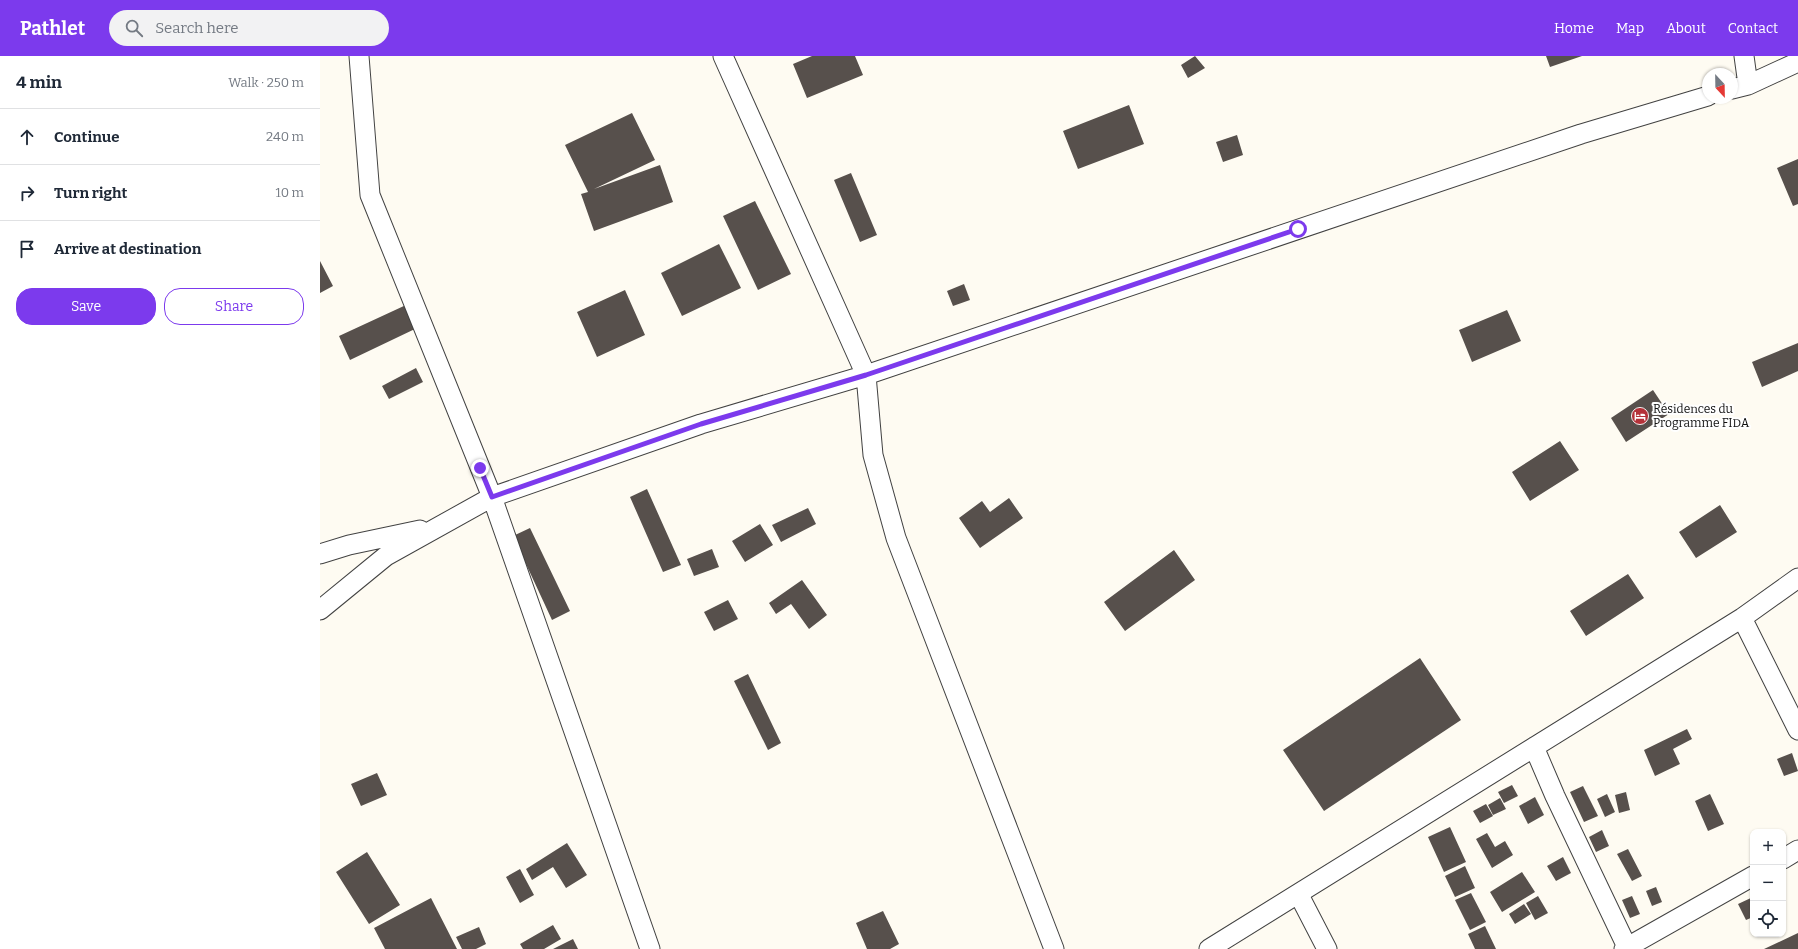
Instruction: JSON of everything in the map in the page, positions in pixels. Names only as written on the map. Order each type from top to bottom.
[{"type":"street","points":[[359,56],[370,195],[492,497],[650,949]]},
{"type":"street","points":[[722,56],[866,375],[873,455],[896,538],[1054,949]]},
{"type":"street","points":[[1740,87],[1744,56]]},
{"type":"street","points":[[1740,87],[1798,62]]},
{"type":"street","points":[[320,610],[386,556],[492,497],[701,424],[866,375],[1581,134],[1702,98]]},
{"type":"street","points":[[320,554],[349,545],[439,526]]},
{"type":"street","points":[[1209,949],[1742,618],[1798,578]]},
{"type":"street","points":[[1742,618],[1798,730]]},
{"type":"street","points":[[1534,747],[1555,796],[1627,948],[1750,878]]},
{"type":"street","points":[[1786,857],[1798,850]]},
{"type":"street","points":[[1298,895],[1326,949]]},
{"type":"building","points":[[812,56],[855,56],[863,75],[807,98],[793,64]]},
{"type":"building","points":[[1195,56],[1205,68],[1188,78],[1181,65]]},
{"type":"building","points":[[1546,56],[1582,56],[1550,67]]},
{"type":"building","points":[[1129,105],[1144,144],[1078,169],[1063,131]]},
{"type":"building","points":[[632,113],[655,160],[594,189],[660,165],[673,202],[594,231],[581,194],[588,192],[565,145]]},
{"type":"building","points":[[1237,135],[1243,155],[1223,162],[1216,142]]},
{"type":"building","points":[[1798,159],[1798,204],[1793,206],[1777,168]]},
{"type":"building","points":[[851,173],[877,235],[860,242],[834,180]]},
{"type":"building","points":[[755,201],[791,274],[758,290],[723,216]]},
{"type":"building","points":[[719,244],[741,288],[682,316],[661,273]]},
{"type":"building","points":[[320,261],[333,286],[320,293]]},
{"type":"building","points":[[964,284],[970,300],[953,306],[947,291]]},
{"type":"building","points":[[625,290],[645,335],[597,357],[577,312]]},
{"type":"building","points":[[406,305],[417,328],[350,360],[339,336]]},
{"type":"building","points":[[1507,310],[1521,341],[1472,362],[1459,330]]},
{"type":"building","points":[[1798,343],[1798,371],[1762,387],[1752,362]]},
{"type":"building","points":[[416,368],[423,382],[389,399],[382,386]]},
{"type":"building","name":"Résidences du Programme FIDA","points":[[1653,390],[1669,414],[1626,442],[1611,418]]},
{"type":"building","points":[[1560,441],[1579,470],[1530,501],[1512,472]]},
{"type":"building","points":[[647,489],[681,565],[663,572],[630,497]]},
{"type":"building","points":[[1009,498],[1023,518],[980,548],[959,518],[982,501],[990,512]]},
{"type":"building","points":[[1720,505],[1737,532],[1696,558],[1679,532]]},
{"type":"building","points":[[808,508],[816,524],[781,542],[772,525]]},
{"type":"building","points":[[760,524],[773,545],[745,562],[732,541]]},
{"type":"building","points":[[530,528],[570,611],[552,620],[513,536]]},
{"type":"building","points":[[712,549],[719,567],[694,576],[687,559]]},
{"type":"building","points":[[1174,550],[1195,580],[1125,631],[1104,602]]},
{"type":"building","points":[[1628,574],[1644,598],[1586,636],[1570,611]]},
{"type":"building","points":[[802,580],[827,615],[809,629],[791,604],[776,614],[769,603]]},
{"type":"building","points":[[728,600],[738,619],[714,631],[704,612]]},
{"type":"building","points":[[1420,658],[1461,720],[1324,811],[1283,750]]},
{"type":"building","points":[[748,674],[781,743],[768,750],[734,681]]},
{"type":"building","points":[[1687,729],[1692,739],[1673,749],[1680,764],[1655,776],[1644,750]]},
{"type":"building","points":[[1792,753],[1798,771],[1784,776],[1777,759]]},
{"type":"building","points":[[377,773],[387,795],[361,806],[351,784]]},
{"type":"building","points":[[1512,785],[1518,796],[1504,803],[1498,792]]},
{"type":"building","points":[[1583,786],[1598,816],[1584,822],[1570,792]]},
{"type":"building","points":[[1626,792],[1630,810],[1619,813],[1615,795]]},
{"type":"building","points":[[1607,794],[1615,812],[1605,817],[1597,799]]},
{"type":"building","points":[[1710,794],[1724,824],[1708,831],[1695,801]]},
{"type":"building","points":[[1535,797],[1544,815],[1528,824],[1519,806]]},
{"type":"building","points":[[1500,798],[1506,809],[1493,815],[1488,805]]},
{"type":"building","points":[[1486,804],[1493,816],[1480,823],[1473,811]]},
{"type":"building","points":[[1450,827],[1466,862],[1444,872],[1428,837]]},
{"type":"building","points":[[1602,830],[1609,846],[1596,852],[1589,837]]},
{"type":"building","points":[[1487,833],[1495,847],[1505,841],[1513,855],[1492,868],[1476,839]]},
{"type":"building","points":[[567,843],[587,875],[566,888],[553,867],[532,880],[526,869]]},
{"type":"building","points":[[1628,849],[1642,876],[1632,881],[1617,854]]},
{"type":"building","points":[[367,852],[400,905],[369,924],[336,872]]},
{"type":"building","points":[[1563,857],[1571,873],[1556,881],[1547,866]]},
{"type":"building","points":[[1465,866],[1475,888],[1455,897],[1445,876]]},
{"type":"building","points":[[520,869],[534,895],[520,903],[506,877]]},
{"type":"building","points":[[1522,872],[1535,892],[1502,912],[1490,892]]},
{"type":"building","points":[[1656,887],[1662,902],[1652,906],[1646,891]]},
{"type":"building","points":[[1471,893],[1486,922],[1470,930],[1455,900]]},
{"type":"building","points":[[1538,896],[1548,913],[1535,920],[1526,903]]},
{"type":"building","points":[[1632,896],[1640,914],[1630,918],[1622,900]]},
{"type":"building","points":[[431,898],[457,949],[385,949],[374,928]]},
{"type":"building","points":[[1750,898],[1750,918],[1746,920],[1738,904]]},
{"type":"building","points":[[1524,904],[1531,914],[1515,924],[1509,914]]},
{"type":"building","points":[[883,911],[899,944],[890,949],[867,949],[856,923]]},
{"type":"building","points":[[553,925],[561,939],[544,949],[523,949],[520,944]]},
{"type":"building","points":[[1485,926],[1496,949],[1475,949],[1468,934]]},
{"type":"building","points":[[479,927],[486,944],[476,949],[462,949],[456,937]]},
{"type":"building","points":[[1798,933],[1798,949],[1764,949]]},
{"type":"building","points":[[573,939],[578,949],[553,949]]},
{"type":"place","name":"Résidences du Programme FIDA","points":[[1640,416]]},
{"type":"route","points":[[480,468],[492,497],[701,424],[866,375],[1298,229]]}]
